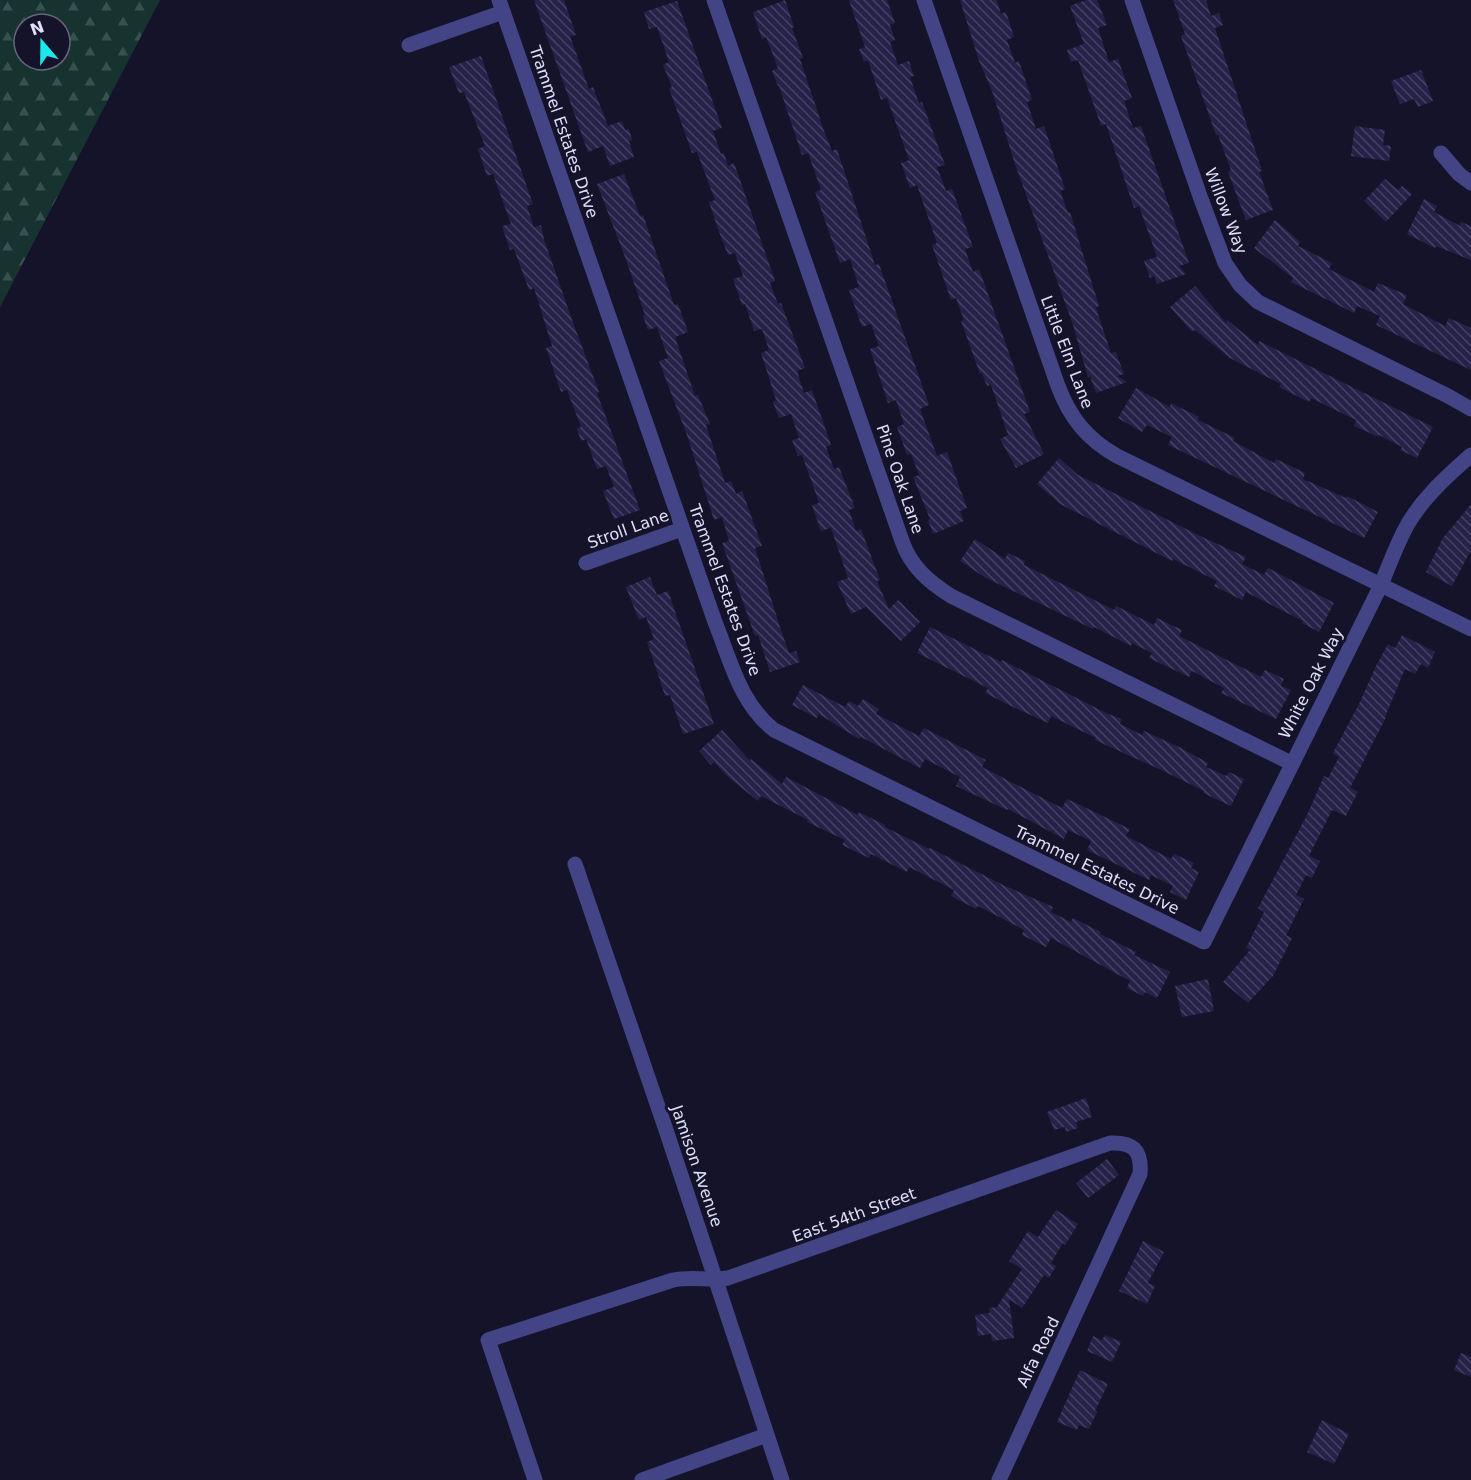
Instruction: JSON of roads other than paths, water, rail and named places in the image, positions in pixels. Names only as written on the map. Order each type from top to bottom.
[{"type":"street","name":"Pine Oak Lane","points":[[714,0],[902,541],[914,564],[934,586],[951,596],[1291,763]]},
{"type":"street","name":"Little Elm Lane","points":[[924,0],[1058,386],[1078,426],[1101,446],[1117,456],[1471,629]]},
{"type":"street","name":"Willow Way","points":[[1132,0],[1201,199],[1226,263],[1240,285],[1258,302],[1449,396],[1471,410]]},
{"type":"street","points":[[409,45],[501,6]]},
{"type":"street","name":"Trammel Estates Drive","points":[[501,6],[715,622],[744,695],[757,716],[774,730],[1204,942]]},
{"type":"street","points":[[1441,153],[1459,174],[1471,183]]},
{"type":"street","name":"White Oak Way","points":[[1204,942],[1381,585],[1404,531],[1420,507],[1442,482],[1471,455]]},
{"type":"street","name":"Stroll Lane","points":[[586,563],[682,529]]},
{"type":"street","name":"Jamison Avenue","points":[[575,864],[782,1480]]},
{"type":"street","name":"East 54th Street","points":[[535,1480],[488,1340],[673,1280],[700,1278],[716,1280],[785,1258],[1110,1143],[1120,1143],[1138,1152],[1141,1163],[1140,1174],[1110,1240]]},
{"type":"street","name":"Alfa Road","points":[[999,1480],[1110,1240]]},
{"type":"street","points":[[642,1480],[767,1435]]}]
